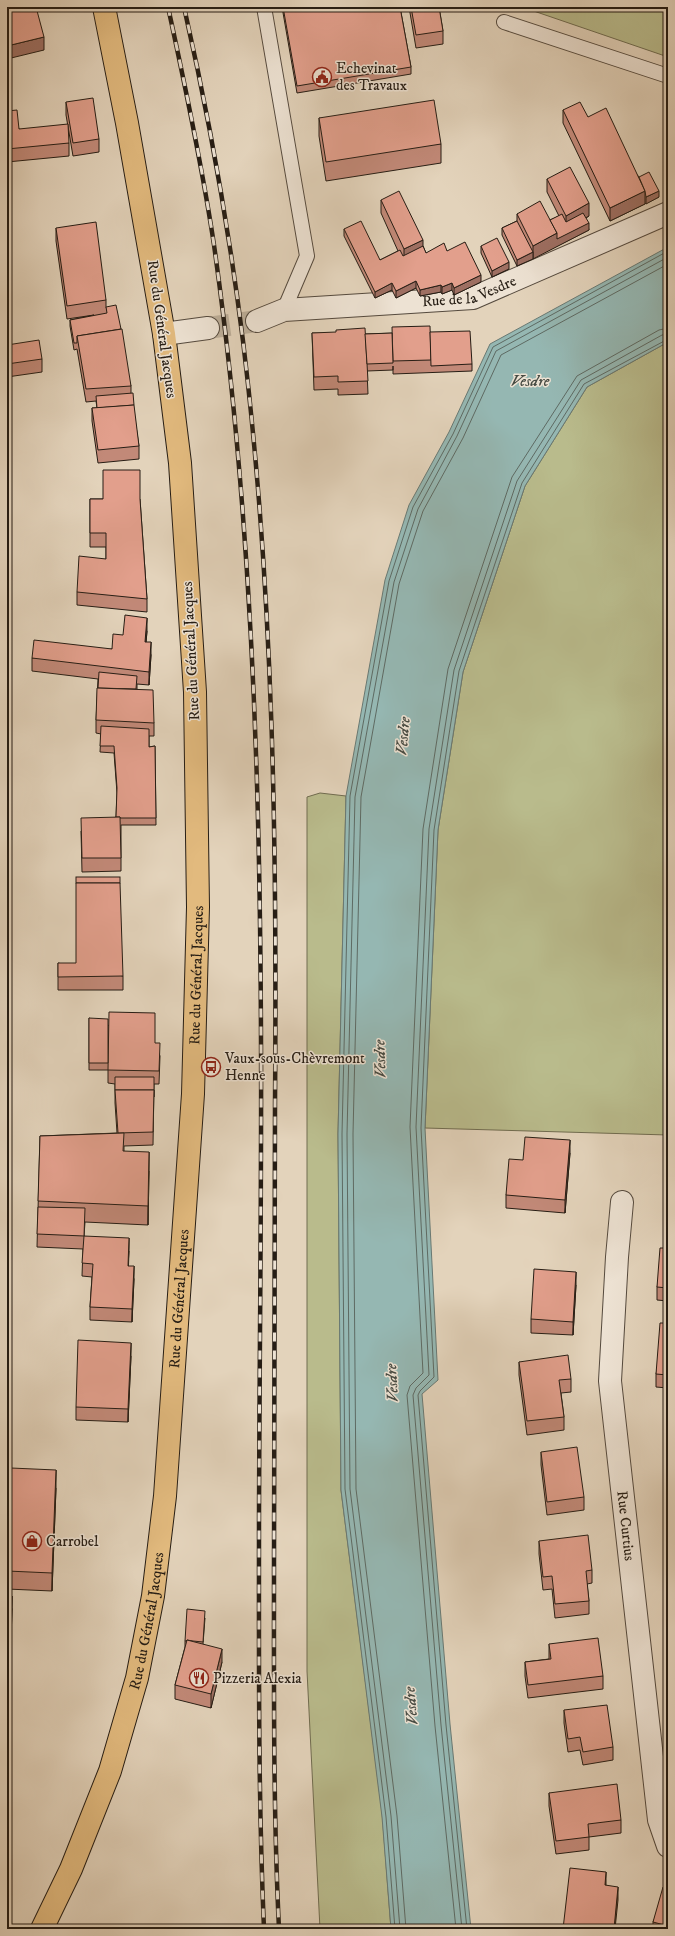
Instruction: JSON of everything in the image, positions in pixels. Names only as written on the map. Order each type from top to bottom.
[{"type":"main road","name":"Rue du Général Jacques","points":[[42,1929],[71,1869],[110,1771],[137,1678],[154,1596],[169,1449],[194,1094],[198,907],[195,692],[180,463],[164,334],[127,123],[104,7]]},
{"type":"street","name":"Rue de la Vesdre","points":[[257,321],[284,310],[473,298],[668,213]]},
{"type":"street","points":[[164,334],[208,328]]},
{"type":"street","name":"Rue Curtius","points":[[622,1202],[616,1257],[610,1381],[659,1820],[668,1846]]},
{"type":"lane","points":[[264,7],[307,256],[284,310]]},
{"type":"lane","points":[[504,22],[668,76]]},
{"type":"green space","points":[[522,7],[668,7],[668,57]]},
{"type":"green space","points":[[668,342],[668,1135],[425,1128],[438,830],[463,672],[525,486],[587,387]]},
{"type":"green space","points":[[320,793],[346,796],[338,1134],[341,1490],[382,1812],[391,1929],[320,1929],[307,1671],[307,797]]},
{"type":"water","name":"Vesdre","points":[[668,247],[668,342],[587,387],[525,486],[463,672],[438,830],[425,1128],[438,1380],[422,1394],[450,1724],[471,1929],[391,1929],[382,1817],[341,1490],[338,1134],[346,796],[385,580],[409,505],[449,432],[490,344]]},
{"type":"building","points":[[7,7],[36,7],[44,37],[7,46]]},
{"type":"building","points":[[283,7],[400,7],[411,67],[297,86]]},
{"type":"building","points":[[411,7],[439,7],[443,31],[416,35]]},
{"type":"building","points":[[93,98],[99,139],[73,143],[66,102]]},
{"type":"building","points":[[434,100],[441,144],[326,162],[319,118]]},
{"type":"building","points":[[580,102],[588,117],[606,108],[645,191],[610,208],[563,110]]},
{"type":"building","points":[[17,110],[19,129],[68,124],[69,143],[7,149],[7,111]]},
{"type":"building","points":[[570,167],[589,203],[566,216],[547,179]]},
{"type":"building","points":[[649,172],[659,191],[646,197],[639,177]]},
{"type":"building","points":[[399,191],[423,240],[404,249],[381,200]]},
{"type":"building","points":[[540,201],[557,233],[533,246],[517,214]]},
{"type":"building","points":[[583,213],[589,223],[557,239],[557,233],[550,220],[562,214],[566,222]]},
{"type":"building","points":[[361,221],[380,260],[400,250],[403,256],[423,246],[426,253],[444,243],[447,251],[465,242],[481,275],[454,288],[452,283],[442,287],[441,285],[420,290],[416,281],[396,291],[392,283],[375,292],[344,229]]},
{"type":"building","points":[[517,221],[533,252],[517,260],[502,228]]},
{"type":"building","points":[[96,222],[106,300],[67,306],[56,228]]},
{"type":"building","points":[[497,238],[509,262],[492,271],[481,246]]},
{"type":"building","points":[[116,305],[121,329],[77,336],[77,343],[74,343],[70,320],[107,313],[106,307]]},
{"type":"building","points":[[430,326],[431,360],[393,361],[392,327]]},
{"type":"building","points":[[365,328],[368,381],[338,382],[338,376],[314,377],[312,333],[336,332],[336,330]]},
{"type":"building","points":[[122,329],[131,386],[86,389],[77,336]]},
{"type":"building","points":[[470,331],[472,364],[431,366],[430,332]]},
{"type":"building","points":[[392,333],[393,363],[367,364],[365,334]]},
{"type":"building","points":[[39,340],[42,359],[7,364],[7,345]]},
{"type":"building","points":[[133,393],[134,405],[97,408],[96,396]]},
{"type":"building","points":[[134,405],[139,446],[98,450],[92,408]]},
{"type":"building","points":[[103,470],[140,470],[140,499],[147,599],[77,592],[79,556],[106,559],[106,533],[90,533],[90,499],[103,499]]},
{"type":"building","points":[[125,615],[147,618],[145,642],[151,642],[149,672],[32,658],[34,640],[112,649],[113,634],[123,635]]},
{"type":"building","points":[[99,672],[137,676],[136,689],[98,688]]},
{"type":"building","points":[[97,688],[153,690],[154,723],[96,720]]},
{"type":"building","points":[[101,726],[149,729],[149,747],[155,746],[156,818],[116,817],[117,788],[114,746],[100,746]]},
{"type":"building","points":[[120,817],[121,858],[82,858],[81,818]]},
{"type":"building","points":[[76,877],[120,877],[120,883],[76,883]]},
{"type":"building","points":[[76,883],[120,883],[123,976],[58,977],[58,963],[76,963]]},
{"type":"building","points":[[109,1012],[155,1013],[155,1043],[160,1043],[159,1071],[108,1070]]},
{"type":"building","points":[[89,1018],[108,1019],[108,1063],[89,1063]]},
{"type":"building","points":[[115,1077],[154,1077],[154,1090],[115,1090]]},
{"type":"building","points":[[115,1090],[154,1090],[153,1132],[118,1133]]},
{"type":"building","points":[[124,1133],[123,1151],[149,1152],[148,1206],[38,1201],[40,1136]]},
{"type":"building","points":[[525,1137],[570,1140],[565,1200],[506,1195],[509,1159],[523,1160]]},
{"type":"building","points":[[38,1207],[85,1208],[84,1236],[37,1234]]},
{"type":"building","points":[[84,1236],[129,1238],[128,1266],[134,1266],[132,1309],[90,1307],[93,1264],[82,1263]]},
{"type":"building","points":[[660,1248],[668,1248],[668,1288],[657,1287]]},
{"type":"building","points":[[534,1269],[576,1272],[573,1322],[531,1319]]},
{"type":"building","points":[[660,1323],[668,1323],[668,1375],[656,1374]]},
{"type":"building","points":[[78,1340],[131,1343],[128,1409],[76,1407]]},
{"type":"building","points":[[568,1355],[571,1379],[559,1380],[564,1417],[527,1421],[519,1362]]},
{"type":"building","points":[[577,1447],[584,1497],[547,1502],[541,1452]]},
{"type":"building","points":[[7,1454],[11,1455],[11,1468],[56,1470],[52,1573],[7,1571],[10,1482],[7,1482]]},
{"type":"building","points":[[7,1482],[10,1482],[7,1553]]},
{"type":"building","points":[[588,1535],[592,1570],[586,1571],[589,1601],[555,1604],[552,1576],[543,1577],[539,1541]]},
{"type":"building","points":[[7,1596],[12,1596],[11,1627],[7,1627]]},
{"type":"building","points":[[187,1609],[205,1611],[203,1642],[185,1641]]},
{"type":"building","points":[[598,1638],[603,1676],[528,1685],[525,1662],[551,1659],[549,1644]]},
{"type":"building","points":[[187,1640],[222,1649],[211,1694],[175,1685]]},
{"type":"building","points":[[607,1705],[613,1747],[583,1752],[580,1737],[568,1739],[564,1710]]},
{"type":"building","points":[[617,1784],[621,1820],[588,1824],[589,1837],[556,1841],[549,1793]]},
{"type":"building","points":[[570,1868],[606,1872],[605,1885],[618,1887],[614,1929],[563,1929]]},
{"type":"building","points":[[663,1887],[668,1888],[668,1926],[653,1922]]},
{"type":"tunnel","points":[[208,328],[257,321]]},
{"type":"railway","points":[[168,7],[199,155],[214,245],[233,404],[246,563],[255,723],[261,1042],[259,1675],[264,1929]]},
{"type":"railway","points":[[184,7],[218,173],[243,341],[253,436],[267,627],[274,818],[275,914],[274,1699],[279,1929]]},
{"type":"place","name":"Echevinat des Travaux","points":[[322,77]]},
{"type":"place","name":"Vaux-sous-Chèvremont Henne","points":[[211,1067]]},
{"type":"place","name":"Carrobel","points":[[32,1541]]},
{"type":"place","name":"Pizzeria Alexia","points":[[199,1678]]}]
